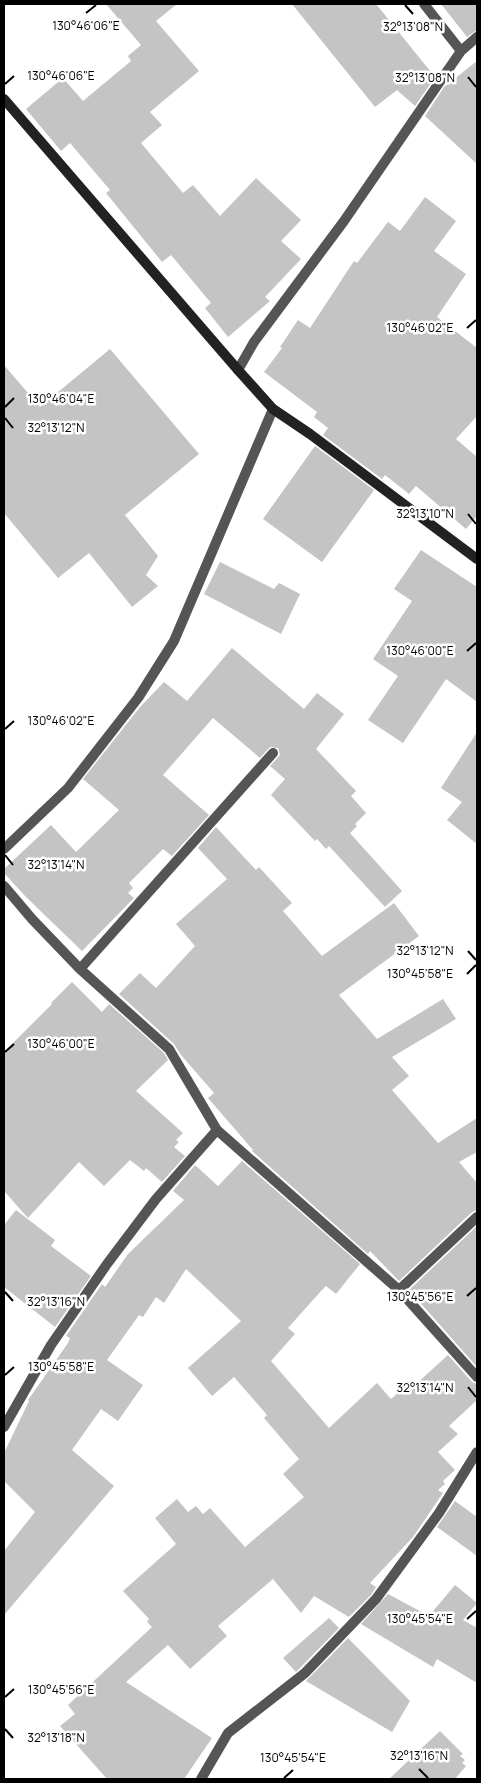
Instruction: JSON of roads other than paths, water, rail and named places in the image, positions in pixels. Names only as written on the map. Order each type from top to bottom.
[{"type":"street","points":[[424,4],[461,51]]},
{"type":"street","points":[[238,370],[254,342],[344,221],[461,51],[477,37]]},
{"type":"street","points":[[4,99],[273,409],[310,434],[477,560]]},
{"type":"street","points":[[4,849],[68,788],[138,698],[174,642],[273,409]]},
{"type":"street","points":[[80,969],[273,753]]},
{"type":"street","points":[[4,886],[32,919],[80,969],[170,1049],[218,1130],[398,1290],[477,1377]]},
{"type":"street","points":[[4,1427],[51,1345],[106,1264],[156,1199],[218,1130]]},
{"type":"street","points":[[398,1290],[477,1217]]},
{"type":"street","points":[[201,1779],[228,1733],[305,1672],[376,1599],[439,1513],[477,1452]]}]
